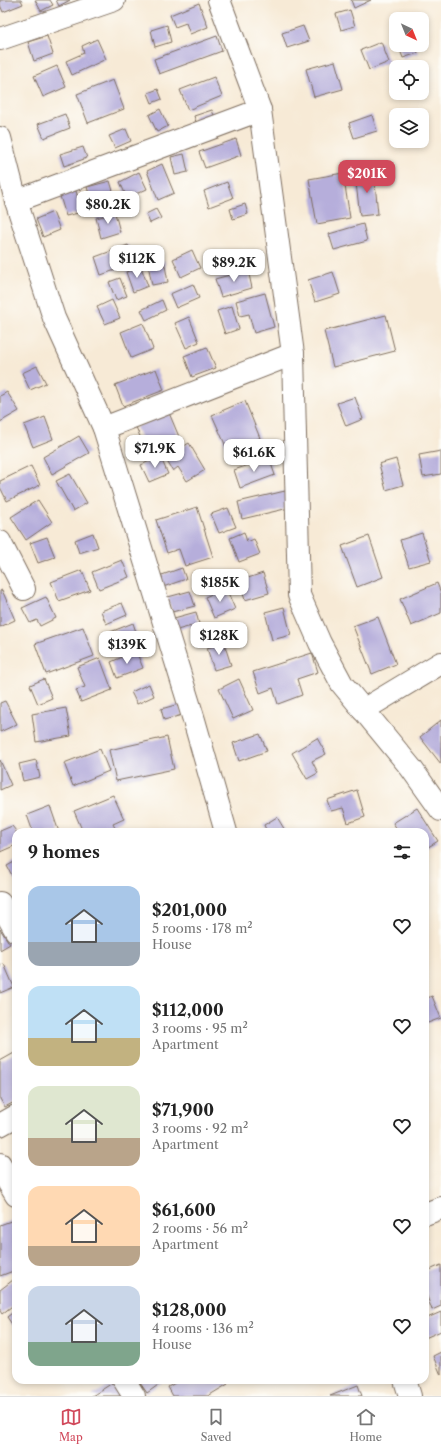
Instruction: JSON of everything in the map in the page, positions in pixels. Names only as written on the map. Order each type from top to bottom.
[{"type":"street","points":[[0,39],[114,0]]},
{"type":"street","points":[[219,0],[260,110],[293,354],[299,595],[320,643],[342,684],[411,768],[441,810]]},
{"type":"street","points":[[16,201],[260,110]]},
{"type":"street","points":[[0,138],[16,201],[54,318],[104,428],[194,720],[225,828]]},
{"type":"street","points":[[104,428],[293,354]]},
{"type":"street","points":[[0,542],[24,589]]},
{"type":"street","points":[[363,710],[441,663]]},
{"type":"street","points":[[0,903],[12,924]]},
{"type":"street","points":[[0,1125],[12,1118]]},
{"type":"street","points":[[429,1212],[441,1208]]},
{"type":"street","points":[[126,1384],[134,1396]]},
{"type":"street","points":[[406,1384],[410,1396]]},
{"type":"building","points":[[0,0],[21,0],[23,4],[3,12],[0,5]]},
{"type":"building","points":[[35,0],[50,0],[53,5],[41,11]]},
{"type":"building","points":[[56,0],[70,0],[59,6]]},
{"type":"building","points":[[351,0],[371,0],[354,8]]},
{"type":"building","points":[[199,3],[208,27],[190,34],[186,23],[175,27],[170,15]]},
{"type":"building","points":[[350,10],[355,26],[341,30],[336,14]]},
{"type":"building","points":[[167,25],[171,42],[155,47],[151,30]]},
{"type":"building","points":[[303,26],[309,41],[287,48],[282,33]]},
{"type":"building","points":[[47,36],[53,54],[34,61],[28,42]]},
{"type":"building","points":[[217,36],[222,51],[159,74],[154,59]]},
{"type":"building","points":[[97,39],[106,59],[72,75],[66,61],[84,53],[82,46]]},
{"type":"building","points":[[381,42],[389,62],[369,70],[361,50]]},
{"type":"building","points":[[401,52],[418,53],[403,58]]},
{"type":"building","points":[[335,61],[343,89],[314,97],[306,69]]},
{"type":"building","points":[[57,66],[66,87],[43,97],[34,76]]},
{"type":"building","points":[[214,77],[222,96],[188,110],[180,90]]},
{"type":"building","points":[[113,80],[124,109],[88,123],[77,94]]},
{"type":"building","points":[[158,89],[162,99],[152,103],[148,93]]},
{"type":"building","points":[[160,109],[168,126],[157,132],[149,115]]},
{"type":"building","points":[[212,110],[216,121],[198,128],[194,116]]},
{"type":"building","points":[[65,114],[70,128],[44,138],[38,124]]},
{"type":"building","points":[[372,115],[377,131],[354,138],[349,123]]},
{"type":"building","points":[[126,129],[131,141],[115,148],[109,136]]},
{"type":"building","points":[[236,139],[241,155],[205,168],[199,152]]},
{"type":"building","points":[[83,147],[87,158],[64,166],[60,154]]},
{"type":"building","points":[[184,154],[188,172],[175,175],[171,157]]},
{"type":"building","points":[[162,164],[174,193],[158,200],[147,171]]},
{"type":"building","points":[[139,172],[147,189],[127,198],[120,182]]},
{"type":"building","points":[[343,173],[350,218],[317,224],[309,179]]},
{"type":"building","points":[[374,173],[378,214],[360,216],[355,175]]},
{"type":"building","points":[[110,181],[116,201],[93,208],[87,187]]},
{"type":"building","points":[[227,182],[233,198],[209,207],[204,191]]},
{"type":"building","points":[[76,191],[82,212],[66,216],[60,196]]},
{"type":"building","points":[[245,204],[248,214],[233,219],[230,209]]},
{"type":"building","points":[[156,209],[161,218],[150,223],[146,214]]},
{"type":"building","points":[[53,212],[60,230],[43,237],[36,219]]},
{"type":"building","points":[[115,213],[120,232],[101,238],[96,218]]},
{"type":"building","points":[[363,224],[367,241],[334,250],[329,234]]},
{"type":"building","points":[[128,245],[135,263],[101,275],[95,257]]},
{"type":"building","points":[[192,250],[200,268],[181,277],[173,259]]},
{"type":"building","points":[[164,260],[168,282],[152,285],[148,264]]},
{"type":"building","points":[[141,267],[148,286],[133,292],[126,272]]},
{"type":"building","points":[[248,270],[252,288],[221,297],[215,279]]},
{"type":"building","points":[[333,272],[340,294],[315,302],[308,280]]},
{"type":"building","points":[[120,278],[127,296],[116,300],[109,282]]},
{"type":"building","points":[[193,284],[199,298],[176,308],[170,294]]},
{"type":"building","points":[[265,293],[274,327],[254,333],[249,314],[240,316],[236,301]]},
{"type":"building","points":[[112,300],[120,318],[105,324],[97,307]]},
{"type":"building","points":[[162,300],[166,310],[146,320],[141,310]]},
{"type":"building","points":[[232,306],[239,329],[225,334],[217,311]]},
{"type":"building","points":[[386,315],[395,351],[333,367],[324,331]]},
{"type":"building","points":[[189,317],[199,342],[186,348],[175,323]]},
{"type":"building","points":[[143,323],[153,349],[131,358],[121,332]]},
{"type":"building","points":[[207,347],[216,368],[192,377],[184,356]]},
{"type":"building","points":[[37,366],[46,383],[30,390],[22,373]]},
{"type":"building","points":[[156,369],[164,390],[123,406],[115,385]]},
{"type":"building","points":[[7,392],[19,411],[0,422],[0,396]]},
{"type":"building","points":[[355,397],[363,419],[346,426],[337,403]]},
{"type":"building","points":[[245,401],[260,438],[228,451],[212,415]]},
{"type":"building","points":[[169,413],[180,439],[147,453],[136,427]]},
{"type":"building","points":[[45,417],[53,439],[33,447],[24,425]]},
{"type":"building","points":[[79,436],[89,453],[52,474],[43,457]]},
{"type":"building","points":[[189,443],[205,470],[187,481],[178,467],[173,471],[165,458]]},
{"type":"building","points":[[441,451],[441,474],[423,477],[419,455]]},
{"type":"building","points":[[160,456],[168,474],[149,482],[141,465]]},
{"type":"building","points":[[269,458],[275,475],[240,488],[234,470]]},
{"type":"building","points":[[396,459],[403,485],[386,490],[379,464]]},
{"type":"building","points":[[31,466],[40,485],[7,501],[0,487],[0,481]]},
{"type":"building","points":[[70,474],[87,503],[73,511],[56,481]]},
{"type":"building","points":[[285,491],[289,508],[242,519],[238,502]]},
{"type":"building","points":[[38,500],[52,522],[26,540],[11,517]]},
{"type":"building","points":[[197,507],[213,557],[185,566],[179,549],[167,553],[156,520]]},
{"type":"building","points":[[228,508],[236,527],[219,533],[211,514]]},
{"type":"building","points":[[244,532],[247,542],[254,539],[260,554],[239,562],[230,538]]},
{"type":"building","points":[[93,533],[98,547],[79,553],[75,540]]},
{"type":"building","points":[[422,533],[431,561],[409,567],[400,540]]},
{"type":"building","points":[[369,536],[383,577],[357,587],[342,546]]},
{"type":"building","points":[[47,537],[55,557],[38,563],[30,543]]},
{"type":"building","points":[[122,560],[129,577],[99,589],[92,572]]},
{"type":"building","points":[[182,568],[186,579],[163,587],[159,576]]},
{"type":"building","points":[[82,570],[90,590],[59,601],[51,582]]},
{"type":"building","points":[[263,573],[269,593],[245,600],[239,581]]},
{"type":"building","points":[[437,583],[441,593],[441,613],[411,626],[400,599]]},
{"type":"building","points":[[226,588],[235,609],[214,618],[205,597]]},
{"type":"building","points":[[2,590],[15,620],[0,627],[0,591]]},
{"type":"building","points":[[190,591],[195,606],[172,612],[168,597]]},
{"type":"building","points":[[46,597],[56,618],[40,626],[37,620],[30,623],[22,608]]},
{"type":"building","points":[[122,603],[127,615],[106,624],[101,611]]},
{"type":"building","points":[[284,607],[291,635],[272,640],[265,612]]},
{"type":"building","points":[[196,612],[199,624],[177,630],[174,618]]},
{"type":"building","points":[[378,617],[396,664],[372,674],[353,626]]},
{"type":"building","points":[[133,623],[138,638],[114,647],[108,633]]},
{"type":"building","points":[[83,627],[94,656],[46,674],[35,644]]},
{"type":"building","points":[[224,643],[231,665],[214,670],[207,648]]},
{"type":"building","points":[[136,651],[143,668],[117,678],[111,662]]},
{"type":"building","points":[[312,653],[318,672],[297,679],[302,695],[278,704],[273,688],[260,693],[253,672]]},
{"type":"building","points":[[100,658],[112,690],[81,702],[76,690],[85,687],[77,667]]},
{"type":"building","points":[[44,679],[52,698],[38,704],[30,685]]},
{"type":"building","points":[[239,679],[253,710],[233,719],[219,689]]},
{"type":"building","points":[[149,684],[154,696],[137,704],[131,692]]},
{"type":"building","points":[[5,701],[17,724],[0,732],[0,703]]},
{"type":"building","points":[[179,704],[182,715],[164,720],[161,709]]},
{"type":"building","points":[[66,708],[71,736],[36,742],[32,714]]},
{"type":"building","points":[[441,720],[441,764],[420,737]]},
{"type":"building","points":[[260,734],[267,751],[239,761],[233,743]]},
{"type":"building","points":[[167,737],[174,769],[116,781],[109,750]]},
{"type":"building","points":[[317,738],[326,754],[312,761],[318,773],[307,779],[292,753]]},
{"type":"building","points":[[100,749],[109,771],[73,786],[64,763]]},
{"type":"building","points":[[0,760],[11,785],[0,790]]},
{"type":"building","points":[[36,760],[40,777],[23,781],[19,764]]},
{"type":"building","points":[[357,790],[365,817],[348,823],[343,808],[331,811],[327,800]]},
{"type":"building","points":[[113,795],[124,819],[113,824],[115,828],[81,828],[74,811]]},
{"type":"building","points":[[50,806],[58,828],[32,828],[27,815]]},
{"type":"building","points":[[417,808],[438,841],[429,847],[429,828],[396,828],[393,823]]},
{"type":"building","points":[[277,817],[284,828],[265,828],[264,825]]},
{"type":"building","points":[[12,826],[14,828],[12,828],[12,847],[0,852],[0,831]]},
{"type":"building","points":[[12,863],[12,875],[7,866]]},
{"type":"building","points":[[0,929],[10,944],[0,950]]},
{"type":"building","points":[[4,964],[12,982],[12,988],[0,993],[0,965]]},
{"type":"building","points":[[432,996],[441,1018],[429,1022],[429,997]]},
{"type":"building","points":[[12,1054],[12,1103],[5,1107],[0,1099],[0,1061]]},
{"type":"building","points":[[12,1220],[12,1272],[0,1276],[0,1225]]},
{"type":"building","points":[[441,1265],[441,1306],[432,1310],[429,1302],[429,1270]]},
{"type":"building","points":[[12,1281],[12,1306],[2,1314],[0,1311],[0,1290]]},
{"type":"building","points":[[441,1312],[441,1331],[429,1336],[429,1317]]},
{"type":"building","points":[[12,1313],[12,1324],[7,1317]]},
{"type":"building","points":[[441,1352],[441,1375],[433,1356]]},
{"type":"building","points":[[111,1384],[115,1384],[124,1396],[92,1396]]},
{"type":"building","points":[[141,1384],[159,1384],[147,1393]]},
{"type":"building","points":[[173,1384],[228,1384],[208,1396],[173,1396],[168,1387]]},
{"type":"building","points":[[358,1385],[362,1396],[330,1396]]}]
